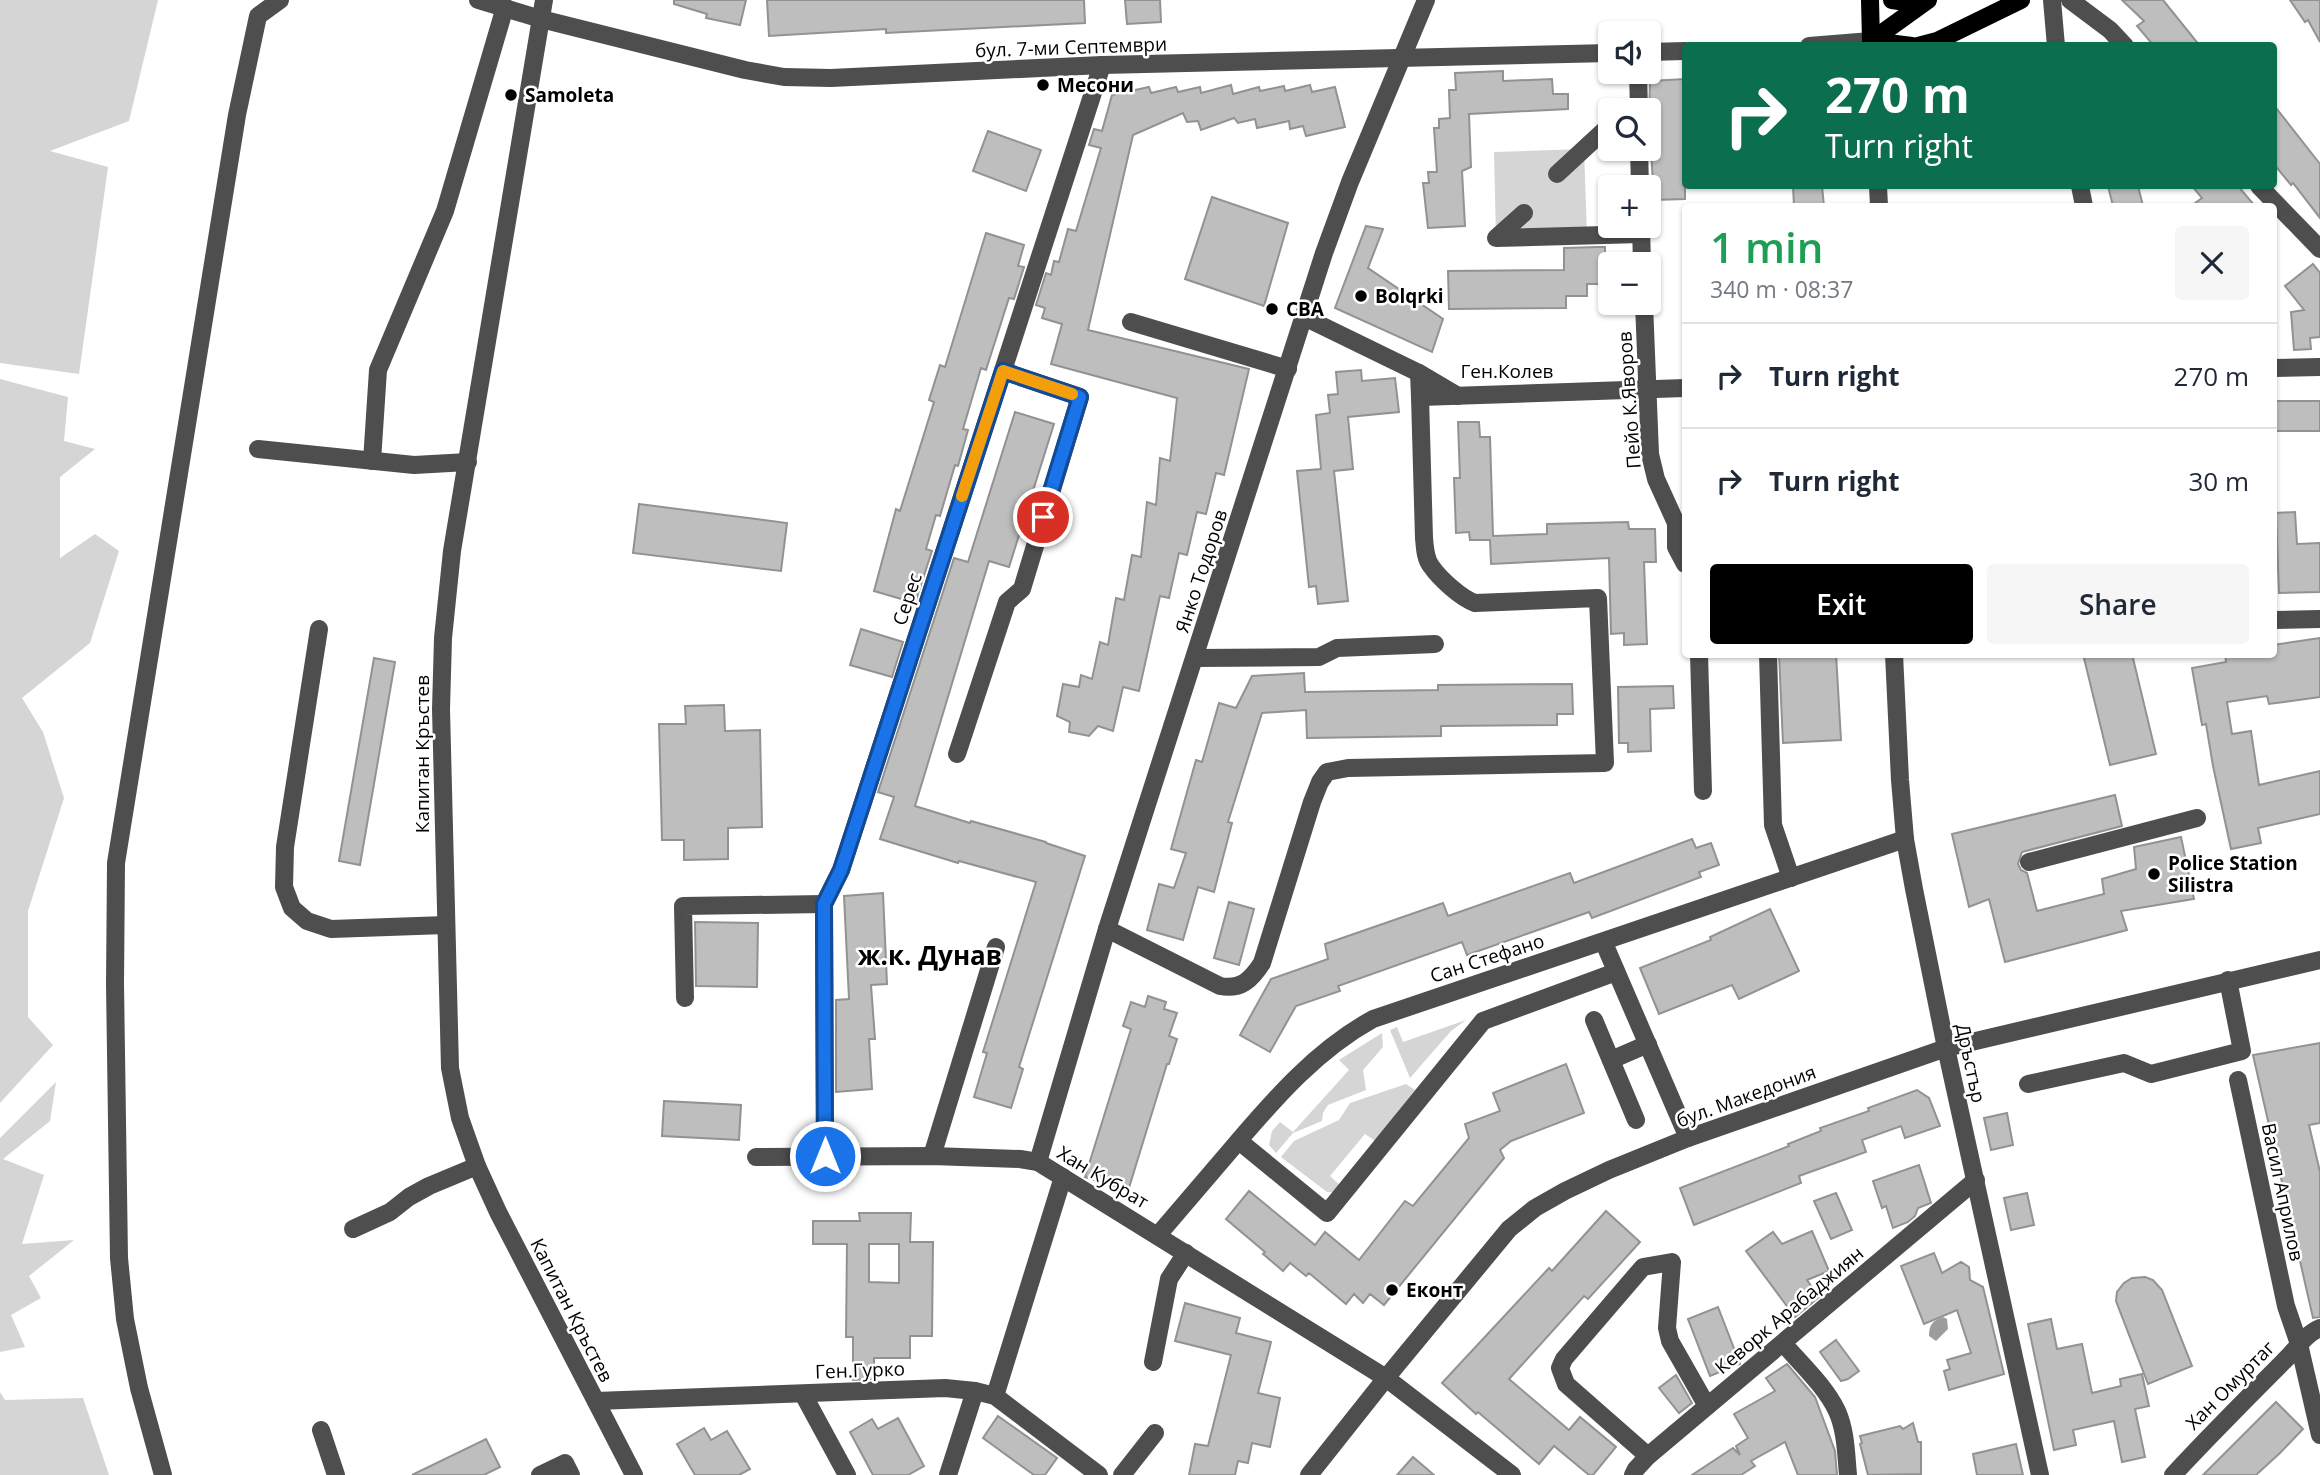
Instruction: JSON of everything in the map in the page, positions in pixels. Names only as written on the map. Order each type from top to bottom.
[{"type":"main road","points":[[1870,0],[1871,42]]},
{"type":"main road","points":[[1892,0],[1922,0]]},
{"type":"main road","points":[[1872,42],[1928,0]]},
{"type":"main road","points":[[1933,42],[2021,0]]},
{"type":"street","points":[[163,1475],[139,1388],[125,1320],[119,1258],[116,863],[237,115],[258,16],[280,0]]},
{"type":"street","name":"бул. 7-ми Септември","points":[[478,0],[541,19],[745,70],[784,77],[831,78],[1102,65],[1598,53]]},
{"type":"street","name":"Капитан Кръстев","points":[[544,0],[452,551],[443,638],[441,709],[450,1068],[460,1118],[477,1166],[498,1212],[634,1475]]},
{"type":"street","name":"Янко Тодоров","points":[[1038,1162],[1107,929],[1324,253],[1350,182],[1426,0]]},
{"type":"street","points":[[2052,0],[2056,42]]},
{"type":"street","points":[[2070,0],[2110,30],[2121,42]]},
{"type":"street","points":[[372,461],[378,370],[445,211],[505,7]]},
{"type":"street","points":[[1661,52],[1682,51]]},
{"type":"street","name":"Серес","points":[[825,1156],[824,904],[841,870],[1102,65]]},
{"type":"street","points":[[1557,174],[1598,136]]},
{"type":"street","points":[[2262,189],[2275,203]]},
{"type":"street","points":[[2277,205],[2320,249]]},
{"type":"street","points":[[1524,213],[1496,238],[1598,232]]},
{"type":"street","name":"Пейо К.Яворов","points":[[1644,315],[1650,454],[1656,479],[1681,523],[1676,547],[1682,558]]},
{"type":"street","name":"Ген.Колев","points":[[1304,317],[1419,373],[1458,396],[1682,387]]},
{"type":"street","points":[[1131,322],[1288,369]]},
{"type":"street","points":[[2277,368],[2320,367]]},
{"type":"street","points":[[957,754],[1007,602],[1022,589],[1080,397],[1003,371]]},
{"type":"street","points":[[1107,929],[1220,986],[1242,986],[1253,977],[1262,963],[1312,802],[1327,772],[1348,768],[1605,763],[1598,598],[1475,603],[1464,599],[1431,567],[1424,538],[1419,373]]},
{"type":"street","points":[[1420,397],[1458,396]]},
{"type":"street","points":[[258,449],[414,465],[468,462]]},
{"type":"street","points":[[2277,620],[2320,619]]},
{"type":"street","points":[[318,629],[285,847],[284,887],[292,908],[307,921],[331,929],[446,925]]},
{"type":"street","points":[[1195,658],[1319,657],[1337,648],[1435,644]]},
{"type":"street","points":[[1699,658],[1703,791]]},
{"type":"street","points":[[1768,658],[1773,825],[1791,878]]},
{"type":"street","name":"Дръстър","points":[[1894,658],[1900,780],[1906,839],[1946,1048],[2040,1475]]},
{"type":"street","points":[[2029,862],[2197,818]]},
{"type":"street","name":"Сан Стефано","points":[[1158,1236],[1282,1090],[1318,1056],[1348,1033],[1373,1019],[1906,839]]},
{"type":"street","points":[[685,998],[683,906],[824,904]]},
{"type":"street","points":[[1604,943],[1688,1138]]},
{"type":"street","points":[[932,1156],[996,947]]},
{"type":"street","name":"бул. Македония","points":[[1309,1475],[1509,1229],[1535,1208],[1609,1170],[1688,1138],[1946,1048],[2320,960]]},
{"type":"street","points":[[1238,1141],[1327,1213],[1483,1021],[1616,972]]},
{"type":"street","points":[[2028,1084],[2124,1063],[2151,1074],[2242,1051],[2228,981]]},
{"type":"street","points":[[1594,1020],[1636,1120]]},
{"type":"street","points":[[1611,1060],[1648,1044]]},
{"type":"street","name":"Васил Априлов","points":[[2238,1080],[2286,1306],[2299,1344],[2320,1435]]},
{"type":"street","name":"Хан Кубрат","points":[[756,1157],[932,1156],[1020,1158],[1038,1162],[1386,1378],[1512,1475]]},
{"type":"street","points":[[353,1229],[390,1212],[429,1186],[477,1166]]},
{"type":"street","points":[[995,1396],[1062,1177]]},
{"type":"street","name":"Кеворк Арабаджиян","points":[[1633,1475],[1648,1457],[1707,1406],[1976,1180]]},
{"type":"street","points":[[1153,1362],[1169,1279],[1186,1253]]},
{"type":"street","points":[[1648,1457],[1566,1384],[1560,1368],[1564,1359],[1643,1267],[1672,1262],[1667,1328],[1670,1341],[1707,1406]]},
{"type":"street","name":"Хан Омуртаг","points":[[2173,1475],[2299,1344],[2320,1328]]},
{"type":"street","points":[[1783,1343],[1826,1393],[1837,1411],[1844,1431],[1848,1475]]},
{"type":"street","name":"Ген.Гурко","points":[[596,1401],[945,1388],[975,1391],[995,1396],[1099,1475]]},
{"type":"street","points":[[948,1475],[975,1391]]},
{"type":"street","points":[[803,1394],[847,1475]]},
{"type":"street","points":[[321,1430],[336,1475]]},
{"type":"street","points":[[1122,1475],[1155,1433]]},
{"type":"street","points":[[540,1475],[565,1463],[571,1475]]},
{"type":"shaded area","points":[[0,0],[158,0],[129,121],[50,151],[108,167],[79,374],[0,363]]},
{"type":"shaded area","points":[[1584,149],[1587,235],[1496,238],[1494,152]]},
{"type":"shaded area","points":[[0,379],[68,397],[64,441],[95,449],[60,477],[60,558],[95,534],[119,551],[90,643],[22,698],[43,732],[64,798],[28,911],[28,1017],[53,1045],[0,1103]]},
{"type":"shaded area","points":[[1466,1020],[1451,1031],[1410,1078],[1390,1030],[1397,1027],[1403,1042]]},
{"type":"shaded area","points":[[1382,1033],[1383,1047],[1363,1070],[1366,1090],[1328,1105],[1322,1121],[1293,1133],[1276,1153],[1269,1145],[1272,1131],[1280,1122],[1293,1132],[1349,1070],[1339,1060]]},
{"type":"shaded area","points":[[56,1082],[50,1121],[3,1159],[44,1175],[22,1244],[74,1240],[29,1276],[41,1298],[11,1315],[25,1347],[0,1352],[0,1138]]},
{"type":"shaded area","points":[[1406,1084],[1415,1090],[1375,1141],[1365,1134],[1330,1176],[1343,1188],[1327,1192],[1281,1157],[1294,1141],[1339,1120],[1350,1103]]},
{"type":"shaded area","points":[[1943,1317],[1947,1319],[1948,1329],[1936,1341],[1929,1336],[1930,1329],[1934,1322]]},
{"type":"shaded area","points":[[0,1392],[5,1400],[83,1398],[109,1475],[0,1475]]},
{"type":"building","points":[[674,0],[746,0],[740,25],[706,18],[707,14],[674,4]]},
{"type":"building","points":[[767,0],[1084,0],[1085,23],[886,33],[886,29],[769,36]]},
{"type":"building","points":[[1125,0],[1160,0],[1161,22],[1127,24]]},
{"type":"building","points":[[2122,0],[2163,0],[2197,42],[2151,42],[2137,26],[2144,21]]},
{"type":"building","points":[[2290,0],[2320,0],[2320,42],[2308,20],[2305,22]]},
{"type":"building","points":[[1503,71],[1503,81],[1552,79],[1553,94],[1568,94],[1568,109],[1469,114],[1471,167],[1462,171],[1465,226],[1428,228],[1423,183],[1429,183],[1428,172],[1437,172],[1434,128],[1439,128],[1439,119],[1450,118],[1449,90],[1456,90],[1455,73]]},
{"type":"building","points":[[1682,79],[1682,189],[1685,189],[1685,199],[1661,200],[1661,175],[1653,175],[1652,161],[1661,161],[1661,98],[1650,98],[1650,84]]},
{"type":"building","points":[[1231,85],[1233,94],[1259,87],[1260,91],[1284,86],[1285,91],[1310,85],[1312,92],[1335,87],[1345,127],[1306,136],[1303,126],[1290,129],[1289,121],[1257,128],[1255,119],[1238,123],[1234,118],[1201,130],[1198,121],[1187,122],[1183,113],[1133,135],[1088,330],[1249,369],[1224,475],[1216,473],[1206,514],[1197,512],[1187,555],[1179,553],[1169,598],[1160,596],[1139,691],[1123,687],[1113,731],[1098,726],[1089,736],[1069,732],[1070,722],[1057,716],[1063,684],[1079,687],[1081,675],[1092,679],[1100,642],[1108,645],[1116,598],[1124,600],[1132,555],[1141,557],[1147,502],[1156,505],[1160,458],[1170,461],[1177,398],[1051,364],[1062,324],[1042,318],[1045,308],[1036,305],[1046,273],[1051,275],[1054,261],[1059,262],[1068,229],[1076,231],[1101,148],[1089,145],[1094,129],[1102,131],[1112,95],[1149,87],[1151,93],[1176,87],[1178,92],[1200,87],[1201,93]]},
{"type":"building","points":[[2277,109],[2320,164],[2320,218],[2293,183],[2291,185],[2277,168]]},
{"type":"building","points":[[988,131],[1041,150],[1026,191],[973,171]]},
{"type":"building","points":[[1793,189],[1822,189],[1824,203],[1794,203]]},
{"type":"building","points":[[2109,189],[2139,189],[2142,203],[2112,203]]},
{"type":"building","points":[[2194,189],[2241,189],[2252,203],[2195,203],[2202,198]]},
{"type":"building","points":[[1212,197],[1288,223],[1264,306],[1185,279]]},
{"type":"building","points":[[1366,226],[1383,229],[1368,268],[1443,319],[1432,352],[1335,308]]},
{"type":"building","points":[[986,233],[1024,245],[1018,266],[1024,267],[1014,299],[1009,298],[986,370],[981,368],[963,429],[968,430],[958,466],[955,465],[940,516],[936,515],[926,549],[932,551],[915,603],[874,591],[896,509],[900,511],[934,402],[929,400],[940,365],[945,367]]},
{"type":"building","points":[[1605,247],[1605,252],[1598,252],[1598,284],[1587,284],[1587,296],[1566,296],[1566,308],[1449,309],[1448,271],[1564,270],[1564,248]]},
{"type":"building","points":[[2313,264],[2320,273],[2320,337],[2310,338],[2311,349],[2294,350],[2291,312],[2304,310],[2285,286]]},
{"type":"building","points":[[1361,370],[1362,381],[1395,378],[1399,412],[1348,417],[1353,469],[1334,471],[1348,601],[1318,604],[1316,586],[1309,587],[1297,471],[1321,469],[1316,415],[1330,413],[1328,395],[1338,394],[1336,372]]},
{"type":"building","points":[[2277,401],[2320,401],[2320,431],[2277,431]]},
{"type":"building","points":[[1015,412],[1054,424],[1009,567],[989,561],[915,806],[1046,842],[1085,856],[1019,1067],[1023,1069],[1011,1108],[974,1097],[987,1053],[983,1052],[1036,882],[959,861],[958,863],[880,839],[894,797],[878,792],[954,558],[968,562]]},
{"type":"building","points":[[1458,422],[1479,422],[1480,437],[1490,437],[1493,536],[1547,534],[1547,524],[1628,522],[1629,529],[1655,529],[1656,562],[1644,562],[1647,644],[1624,645],[1624,633],[1611,634],[1609,558],[1491,564],[1490,540],[1470,540],[1469,532],[1456,533],[1454,478],[1460,478]]},
{"type":"building","points":[[639,504],[787,523],[781,571],[633,553]]},
{"type":"building","points":[[2295,512],[2297,544],[2320,543],[2320,592],[2279,593],[2277,513]]},
{"type":"building","points":[[861,629],[903,642],[892,677],[850,665]]},
{"type":"building","points":[[2320,638],[2320,697],[2269,704],[2267,696],[2227,702],[2232,734],[2251,731],[2259,785],[2320,771],[2320,814],[2258,828],[2261,843],[2231,849],[2206,724],[2202,725],[2192,668],[2226,662],[2226,658],[2277,658],[2277,644]]},
{"type":"building","points":[[374,658],[395,662],[360,865],[339,861]]},
{"type":"building","points":[[1779,658],[1836,658],[1841,740],[1783,743]]},
{"type":"building","points":[[2084,658],[2133,658],[2156,754],[2110,765]]},
{"type":"building","points":[[1304,673],[1305,692],[1438,690],[1438,685],[1572,684],[1573,714],[1557,714],[1557,725],[1441,726],[1441,736],[1307,738],[1306,710],[1262,713],[1228,822],[1232,823],[1214,892],[1198,887],[1183,940],[1147,930],[1159,884],[1174,888],[1186,853],[1171,849],[1196,760],[1202,762],[1219,703],[1236,708],[1252,676]]},
{"type":"building","points":[[1673,686],[1674,708],[1650,709],[1651,751],[1628,752],[1628,743],[1619,743],[1618,687]]},
{"type":"building","points":[[724,705],[725,731],[760,730],[762,827],[728,828],[728,859],[684,860],[684,840],[662,840],[659,724],[686,724],[685,706]]},
{"type":"building","name":"Police Station Silistra","points":[[2115,795],[2122,826],[2022,852],[2018,864],[2021,870],[2027,873],[2037,911],[2104,894],[2102,879],[2136,869],[2134,847],[2181,837],[2194,899],[2121,911],[2127,930],[2005,962],[1989,899],[1969,907],[1952,834]]},
{"type":"building","points":[[1692,839],[1696,848],[1711,843],[1719,865],[1699,872],[1701,877],[1592,918],[1589,912],[1467,955],[1462,942],[1338,986],[1340,991],[1296,1006],[1270,1052],[1240,1035],[1271,979],[1328,959],[1325,944],[1443,903],[1448,916],[1570,873],[1574,883]]},
{"type":"building","points":[[883,893],[887,984],[871,985],[875,1039],[869,1039],[872,1089],[836,1092],[836,1000],[849,999],[844,896]]},
{"type":"building","points":[[1229,902],[1254,909],[1239,965],[1214,958]]},
{"type":"building","points":[[1770,909],[1799,971],[1739,999],[1732,985],[1659,1014],[1640,968],[1711,940],[1710,937]]},
{"type":"building","points":[[695,922],[758,923],[757,987],[696,986]]},
{"type":"building","points":[[1148,996],[1166,1002],[1164,1009],[1177,1013],[1169,1036],[1177,1039],[1128,1191],[1085,1177],[1131,1029],[1123,1026],[1131,1002],[1145,1007]]},
{"type":"building","points":[[2320,1043],[2320,1123],[2309,1125],[2320,1172],[2320,1317],[2313,1318],[2253,1055]]},
{"type":"building","points":[[1566,1064],[1584,1113],[1511,1141],[1500,1150],[1504,1158],[1384,1305],[1370,1294],[1363,1303],[1354,1294],[1346,1304],[1309,1273],[1306,1276],[1290,1263],[1283,1271],[1226,1219],[1249,1191],[1315,1245],[1325,1232],[1359,1260],[1405,1201],[1413,1206],[1469,1138],[1465,1124],[1500,1111],[1493,1093]]},
{"type":"building","points":[[1917,1090],[1929,1098],[1940,1126],[1905,1138],[1901,1126],[1862,1140],[1866,1152],[1799,1176],[1801,1183],[1694,1225],[1680,1188],[1789,1146],[1788,1144],[1821,1131],[1820,1128]]},
{"type":"building","points":[[664,1101],[741,1105],[739,1140],[662,1136]]},
{"type":"building","points":[[2007,1113],[2013,1145],[1991,1150],[1984,1118]]},
{"type":"building","points":[[1919,1165],[1931,1203],[1918,1208],[1915,1216],[1908,1222],[1893,1228],[1886,1206],[1882,1208],[1873,1181]]},
{"type":"building","points":[[1836,1193],[1852,1230],[1831,1239],[1814,1201]]},
{"type":"building","points":[[2027,1193],[2034,1225],[2011,1230],[2004,1198]]},
{"type":"building","points":[[1606,1211],[1640,1242],[1588,1299],[1584,1296],[1509,1379],[1569,1430],[1580,1417],[1616,1447],[1593,1475],[1589,1475],[1554,1446],[1539,1464],[1442,1383],[1549,1268],[1552,1271]]},
{"type":"building","points":[[859,1213],[911,1213],[910,1242],[933,1242],[932,1336],[910,1336],[910,1358],[874,1358],[874,1379],[853,1380],[853,1337],[846,1337],[847,1244],[813,1244],[813,1221],[860,1221]],"holes":[[[869,1244],[899,1244],[899,1283],[869,1282]]]},
{"type":"building","points":[[1812,1231],[1829,1271],[1807,1280],[1819,1297],[1795,1317],[1746,1251],[1773,1232],[1782,1244]]},
{"type":"building","points":[[1934,1253],[1942,1273],[1961,1262],[1969,1267],[1970,1280],[1983,1287],[2004,1374],[1949,1390],[1944,1371],[1950,1369],[1947,1360],[1971,1353],[1957,1310],[1924,1324],[1901,1266]]},
{"type":"building","points":[[2145,1277],[2153,1280],[2162,1290],[2192,1366],[2148,1384],[2116,1301],[2117,1292],[2124,1283],[2132,1278]]},
{"type":"building","points":[[1185,1303],[1240,1318],[1236,1333],[1271,1342],[1258,1393],[1280,1398],[1270,1447],[1252,1443],[1248,1463],[1238,1461],[1235,1475],[1189,1475],[1195,1444],[1208,1446],[1231,1355],[1175,1341]]},
{"type":"building","points":[[1718,1307],[1740,1364],[1710,1376],[1688,1319]]},
{"type":"building","points":[[2051,1319],[2057,1349],[2082,1344],[2092,1393],[2121,1386],[2120,1379],[2142,1374],[2149,1406],[2135,1409],[2145,1457],[2122,1462],[2114,1421],[2073,1430],[2076,1445],[2054,1450],[2028,1324]]},
{"type":"building","points":[[1836,1340],[1859,1371],[1841,1381],[1820,1352]]},
{"type":"building","points":[[1787,1364],[1815,1397],[1835,1451],[1837,1475],[1798,1475],[1785,1442],[1751,1461],[1755,1466],[1741,1475],[1692,1475],[1733,1448],[1740,1455],[1736,1446],[1748,1438],[1734,1414],[1775,1391],[1766,1378]]},
{"type":"building","points":[[1676,1375],[1692,1403],[1679,1413],[1659,1388]]},
{"type":"building","points":[[2276,1402],[2303,1429],[2280,1453],[2256,1475],[2203,1475]]},
{"type":"building","points":[[998,1416],[1057,1458],[1045,1475],[1034,1475],[983,1438]]},
{"type":"building","points":[[898,1418],[924,1466],[908,1475],[873,1475],[850,1432],[872,1419],[878,1429]]},
{"type":"building","points":[[1913,1423],[1918,1442],[1921,1442],[1921,1474],[1868,1475],[1860,1436],[1900,1426],[1903,1429]]},
{"type":"building","points":[[704,1428],[711,1440],[727,1431],[750,1469],[739,1475],[695,1475],[677,1444]]},
{"type":"building","points":[[486,1439],[500,1467],[484,1475],[412,1475]]},
{"type":"building","points":[[2016,1444],[2023,1475],[1977,1475],[1973,1454]]},
{"type":"building","points":[[1413,1457],[1434,1475],[1397,1475]]},
{"type":"slow traffic","points":[[962,496],[1003,371],[1072,394]]},
{"type":"place","name":"Месони","points":[[1043,85]]},
{"type":"place","name":"Samoleta","points":[[511,95]]},
{"type":"place","name":"Bolqrki","points":[[1361,296]]},
{"type":"place","name":"CBA","points":[[1272,309]]},
{"type":"place","name":"Police Station Silistra","points":[[2154,874]]},
{"type":"place","name":"Еконт","points":[[1392,1290]]},
{"type":"district","name":"ж.к. Дунав","points":[[930,955]]},
{"type":"route","points":[[825,1156],[824,904],[841,870],[1003,371],[1080,397],[1043,517]]}]
